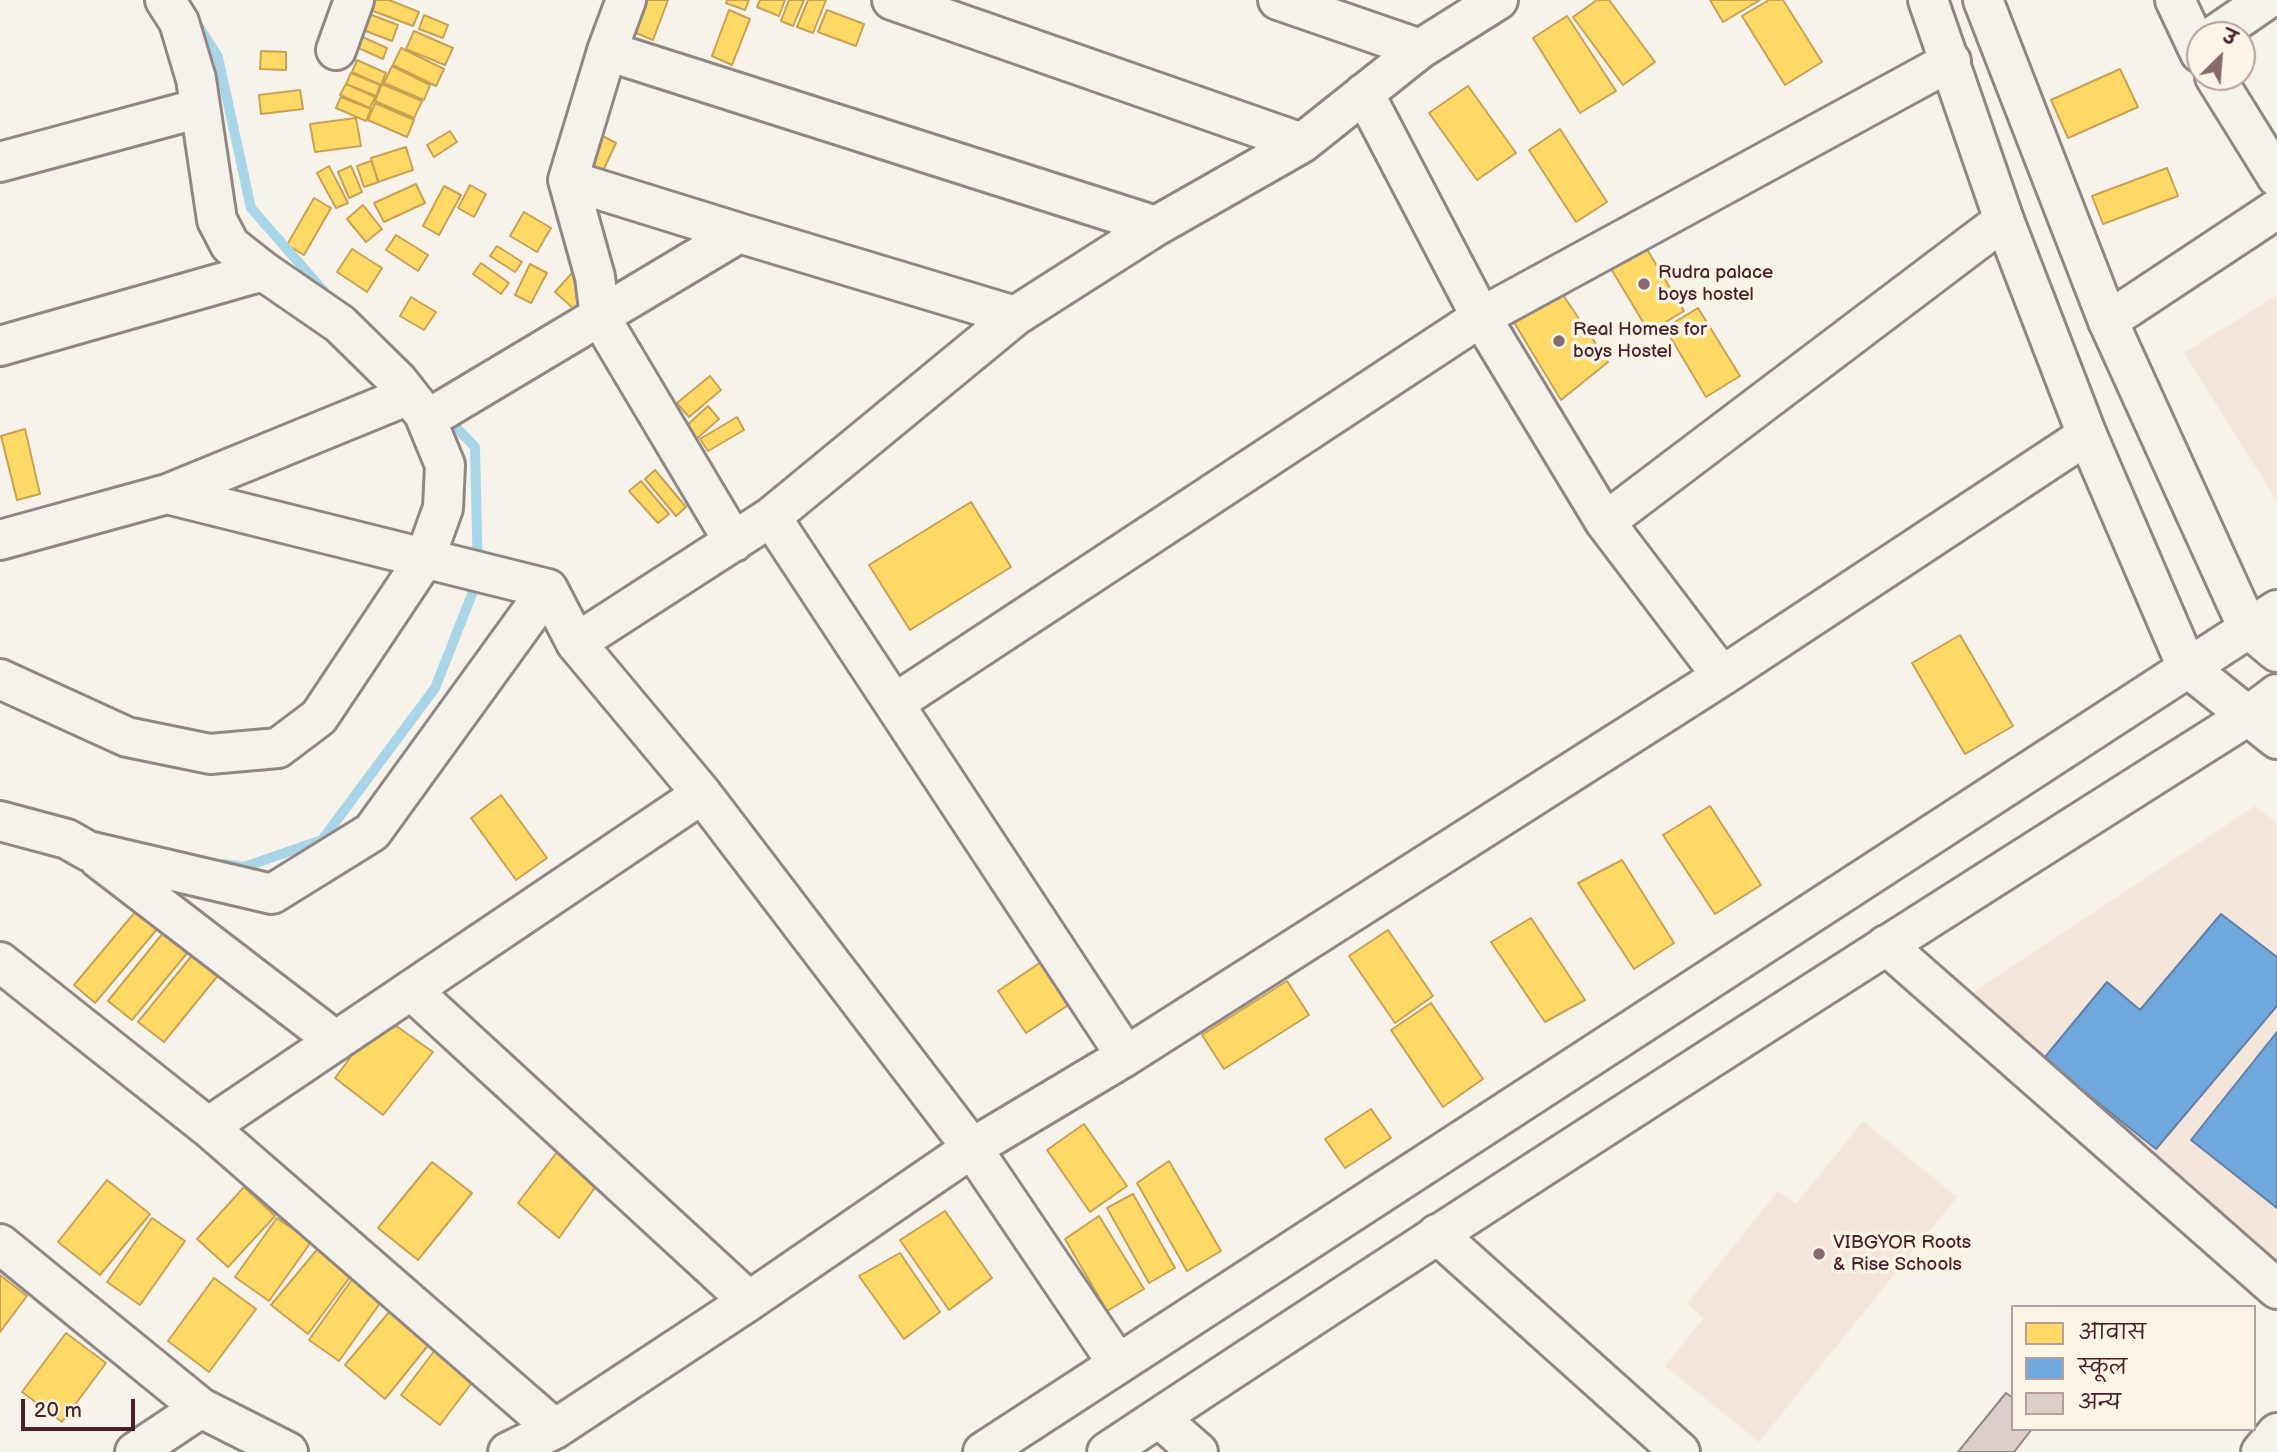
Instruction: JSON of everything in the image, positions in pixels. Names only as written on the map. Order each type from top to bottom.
[{"type":"street","points":[[165,0],[178,22],[196,79],[217,220],[230,245],[340,324],[398,381],[426,402]]},
{"type":"street","points":[[336,50],[354,0]]},
{"type":"street","points":[[626,0],[607,51],[568,180],[595,277],[600,317],[734,542]]},
{"type":"street","points":[[891,0],[1302,143]]},
{"type":"street","points":[[1278,0],[1420,49]]},
{"type":"street","points":[[576,643],[771,517],[1014,316],[1156,226],[1302,143],[1420,49],[1497,0]]},
{"type":"street","points":[[1107,1452],[1437,1234],[1886,945],[2267,716],[2187,667],[2087,435],[2004,220],[1928,0]]},
{"type":"street","points":[[984,1452],[2187,667],[2267,630],[2108,321],[1983,0]]},
{"type":"street","points":[[2175,0],[2187,21]]},
{"type":"street","points":[[2241,21],[2266,0]]},
{"type":"street","points":[[607,51],[1156,226]]},
{"type":"street","points":[[895,703],[1481,317],[1951,61]]},
{"type":"street","points":[[2227,91],[2277,177]]},
{"type":"street","points":[[1364,93],[1481,317],[1605,522],[1722,676]]},
{"type":"street","points":[[0,162],[200,108]]},
{"type":"street","points":[[568,180],[1014,316]]},
{"type":"street","points":[[2108,321],[2277,209]]},
{"type":"street","points":[[1605,522],[2004,220]]},
{"type":"street","points":[[0,540],[167,495],[426,402],[600,317],[739,233]]},
{"type":"street","points":[[0,346],[263,271]]},
{"type":"street","points":[[0,678],[127,737],[210,754],[278,748],[319,717],[432,560],[443,508],[445,465],[424,414],[426,402]]},
{"type":"street","points":[[508,1452],[555,1429],[749,1301],[972,1148],[1126,1056],[1722,676],[2087,435]]},
{"type":"street","points":[[167,495],[535,586],[576,643],[702,794],[972,1148],[1118,1364]]},
{"type":"street","points":[[771,517],[1126,1056]]},
{"type":"street","points":[[88,851],[272,894],[372,831],[535,586]]},
{"type":"street","points":[[208,1127],[702,794]]},
{"type":"street","points":[[0,821],[66,839],[88,851],[336,1041]]},
{"type":"street","points":[[1886,945],[2277,1289]]},
{"type":"street","points":[[0,962],[208,1127],[555,1429]]},
{"type":"street","points":[[411,990],[749,1301]]},
{"type":"street","points":[[1437,1234],[1680,1452]]},
{"type":"street","points":[[0,1244],[201,1408],[288,1452]]},
{"type":"street","points":[[135,1452],[201,1408]]},
{"type":"street","points":[[1159,1418],[1198,1452]]},
{"type":"street","points":[[2261,1452],[2277,1433]]},
{"type":"shaded area","points":[[2277,295],[2277,501],[2184,353]]},
{"type":"shaded area","points":[[2255,806],[2277,824],[2277,1269],[1952,1006]]},
{"type":"shaded area","name":"VIBGYOR Roots & Rise Schools","points":[[1863,1121],[1957,1197],[1759,1442],[1665,1366],[1704,1318],[1687,1304],[1778,1191],[1796,1204]]},
{"type":"building: आवास","points":[[371,0],[389,0],[419,12],[413,26],[368,9]]},
{"type":"building: आवास","points":[[639,0],[668,0],[653,40],[627,29]]},
{"type":"building: आवास","points":[[727,0],[749,0],[745,10],[726,3]]},
{"type":"building: आवास","points":[[760,0],[785,0],[779,16],[757,7]]},
{"type":"building: आवास","points":[[789,0],[804,0],[793,26],[781,21]]},
{"type":"building: आवास","points":[[808,0],[826,0],[813,33],[797,27]]},
{"type":"building: आवास","points":[[1597,0],[1609,0],[1655,62],[1623,85],[1573,17]]},
{"type":"building: आवास","points":[[1710,0],[1760,0],[1723,22]]},
{"type":"building: आवास","points":[[1769,0],[1783,0],[1822,62],[1785,85],[1742,16]]},
{"type":"building: आवास","points":[[356,9],[398,25],[392,41],[350,25]]},
{"type":"building: आवास","points":[[729,10],[750,19],[732,65],[712,56]]},
{"type":"building: आवास","points":[[827,10],[864,24],[856,46],[818,32]]},
{"type":"building: आवास","points":[[424,15],[448,25],[443,38],[419,29]]},
{"type":"building: आवास","points":[[1567,16],[1616,91],[1580,113],[1533,38]]},
{"type":"building: आवास","points":[[414,31],[453,48],[445,65],[406,49]]},
{"type":"building: आवास","points":[[358,35],[387,48],[383,59],[354,46]]},
{"type":"building: आवास","points":[[401,48],[444,69],[436,86],[393,65]]},
{"type":"building: आवास","points":[[261,51],[286,52],[286,70],[260,69]]},
{"type":"building: आवास","points":[[357,60],[386,73],[381,85],[352,72]]},
{"type":"building: आवास","points":[[392,66],[430,85],[424,100],[384,83]]},
{"type":"building: आवास","points":[[2120,69],[2138,107],[2068,138],[2051,100]]},
{"type":"building: आवास","points":[[351,73],[380,85],[376,96],[346,84]]},
{"type":"building: आवास","points":[[346,84],[375,97],[370,108],[340,95]]},
{"type":"building: आवास","points":[[382,84],[422,101],[414,118],[375,101]]},
{"type":"building: आवास","points":[[1468,86],[1516,153],[1477,180],[1429,113]]},
{"type":"building: आवास","points":[[300,90],[303,109],[261,114],[259,95]]},
{"type":"building: आवास","points":[[341,97],[371,109],[366,121],[336,108]]},
{"type":"building: आवास","points":[[375,103],[414,120],[407,137],[368,120]]},
{"type":"building: आवास","points":[[356,118],[361,146],[315,152],[310,124]]},
{"type":"building: आवास","points":[[1560,129],[1607,202],[1576,222],[1529,150]]},
{"type":"building: आवास","points":[[450,131],[457,142],[434,157],[427,145]]},
{"type":"building: आवास","points":[[599,134],[616,143],[596,186],[580,178]]},
{"type":"building: आवास","points":[[406,147],[413,170],[378,182],[371,158]]},
{"type":"building: आवास","points":[[371,161],[379,182],[364,187],[357,166]]},
{"type":"building: आवास","points":[[329,166],[348,203],[336,208],[317,173]]},
{"type":"building: आवास","points":[[351,166],[362,192],[349,198],[338,172]]},
{"type":"building: आवास","points":[[2167,168],[2178,196],[2103,224],[2092,196]]},
{"type":"building: आवास","points":[[416,184],[425,203],[384,222],[374,203]]},
{"type":"building: आवास","points":[[470,185],[486,194],[474,217],[458,208]]},
{"type":"building: आवास","points":[[444,186],[461,195],[439,235],[423,226]]},
{"type":"building: आवास","points":[[314,198],[331,208],[304,255],[287,245]]},
{"type":"building: आवास","points":[[363,205],[382,229],[366,242],[347,219]]},
{"type":"building: आवास","points":[[524,212],[551,228],[537,252],[510,236]]},
{"type":"building: आवास","points":[[396,235],[428,255],[418,271],[386,250]]},
{"type":"building: आवास","name":"Rudra palace boys hostel","points":[[1639,236],[1684,311],[1649,332],[1604,257]]},
{"type":"building: आवास","points":[[497,246],[522,262],[515,272],[490,256]]},
{"type":"building: आवास","points":[[352,249],[382,268],[367,292],[337,272]]},
{"type":"building: आवास","points":[[481,263],[509,283],[501,294],[473,274]]},
{"type":"building: आवास","points":[[530,264],[547,273],[531,303],[515,295]]},
{"type":"building: आवास","points":[[571,274],[590,292],[574,309],[555,292]]},
{"type":"building: आवास","name":"Real Homes for boys Hostel","points":[[1561,292],[1608,362],[1561,400],[1512,319]]},
{"type":"building: आवास","points":[[411,297],[436,312],[424,330],[400,316]]},
{"type":"building: आवास","points":[[1698,308],[1740,376],[1706,397],[1665,328]]},
{"type":"building: आवास","points":[[710,376],[721,390],[689,417],[677,403]]},
{"type":"building: आवास","points":[[708,406],[719,419],[694,441],[683,429]]},
{"type":"building: आवास","points":[[737,417],[744,430],[708,451],[700,439]]},
{"type":"building: आवास","points":[[25,429],[40,494],[17,500],[1,436]]},
{"type":"building: आवास","points":[[655,470],[686,507],[676,516],[645,479]]},
{"type":"building: आवास","points":[[641,481],[669,514],[658,523],[629,491]]},
{"type":"building: आवास","points":[[971,502],[1011,567],[910,630],[869,565]]},
{"type":"building: आवास","points":[[1960,635],[2013,726],[1965,754],[1912,663]]},
{"type":"building: आवास","points":[[501,795],[547,858],[516,880],[471,818]]},
{"type":"building: आवास","points":[[1710,806],[1761,885],[1715,914],[1663,835]]},
{"type":"building: आवास","points":[[1622,860],[1674,943],[1634,969],[1578,883]]},
{"type":"building: आवास","points":[[141,905],[163,922],[95,1003],[74,985]]},
{"type":"building: आवास","points":[[1531,918],[1585,1000],[1545,1022],[1491,942]]},
{"type":"building: आवास","points":[[172,922],[197,941],[132,1020],[108,1001]]},
{"type":"building: आवास","points":[[1388,930],[1433,996],[1395,1023],[1349,956]]},
{"type":"building: आवास","points":[[203,942],[228,963],[164,1042],[138,1022]]},
{"type":"building: आवास","points":[[1047,958],[1076,1000],[1026,1033],[998,991]]},
{"type":"building: आवास","points":[[1287,981],[1309,1015],[1224,1069],[1202,1035]]},
{"type":"building: आवास","points":[[1431,1003],[1483,1079],[1443,1107],[1391,1030]]},
{"type":"building: आवास","points":[[392,1023],[433,1052],[383,1115],[335,1078],[370,1031]]},
{"type":"building: आवास","points":[[1371,1109],[1391,1138],[1345,1168],[1325,1139]]},
{"type":"building: आवास","points":[[1084,1124],[1127,1186],[1090,1212],[1047,1150]]},
{"type":"building: आवास","points":[[564,1143],[606,1172],[559,1238],[518,1203]]},
{"type":"building: आवास","points":[[1169,1161],[1221,1251],[1187,1271],[1137,1183]]},
{"type":"building: आवास","points":[[432,1162],[472,1193],[418,1260],[378,1228]]},
{"type":"building: आवास","points":[[107,1180],[150,1214],[100,1275],[58,1242]]},
{"type":"building: आवास","points":[[244,1187],[275,1216],[228,1267],[197,1239]]},
{"type":"building: आवास","points":[[1133,1194],[1175,1268],[1149,1283],[1107,1208]]},
{"type":"building: आवास","points":[[945,1211],[992,1278],[949,1310],[900,1240]]},
{"type":"building: आवास","points":[[1099,1216],[1144,1289],[1107,1311],[1065,1239]]},
{"type":"building: आवास","points":[[152,1218],[185,1241],[140,1305],[107,1282]]},
{"type":"building: आवास","points":[[277,1218],[311,1242],[269,1301],[235,1277]]},
{"type":"building: आवास","points":[[320,1246],[353,1273],[308,1334],[271,1305]]},
{"type":"building: आवास","points":[[900,1253],[940,1312],[904,1339],[859,1276]]},
{"type":"building: आवास","points":[[0,1275],[27,1296],[0,1332]]},
{"type":"building: आवास","points":[[214,1278],[256,1309],[209,1372],[168,1341]]},
{"type":"building: आवास","points":[[353,1278],[383,1299],[339,1361],[309,1340]]},
{"type":"building: आवास","points":[[395,1305],[434,1338],[385,1399],[345,1365]]},
{"type":"building: आवास","points":[[66,1333],[106,1363],[62,1422],[22,1392]]},
{"type":"building: आवास","points":[[444,1338],[483,1368],[440,1425],[401,1395]]},
{"type":"building: स्कूल","points":[[2221,914],[2277,957],[2277,1006],[2156,1149],[2045,1057],[2107,982],[2140,1010]]},
{"type":"building: स्कूल","points":[[2277,1032],[2277,1208],[2191,1140]]},
{"type":"building: अन्य","points":[[2006,1393],[2011,1397],[2011,1431],[2030,1431],[2014,1452],[1958,1452]]},
{"type":"waterway","points":[[194,19],[218,57],[251,208],[328,296]]},
{"type":"waterway","points":[[224,864],[244,867],[322,840],[435,688],[478,579],[475,447],[444,415]]},
{"type":"place","name":"Rudra palace boys hostel","points":[[1644,284]]},
{"type":"place","name":"Real Homes for boys Hostel","points":[[1559,341]]},
{"type":"place","name":"VIBGYOR Roots & Rise Schools","points":[[1819,1254]]}]
